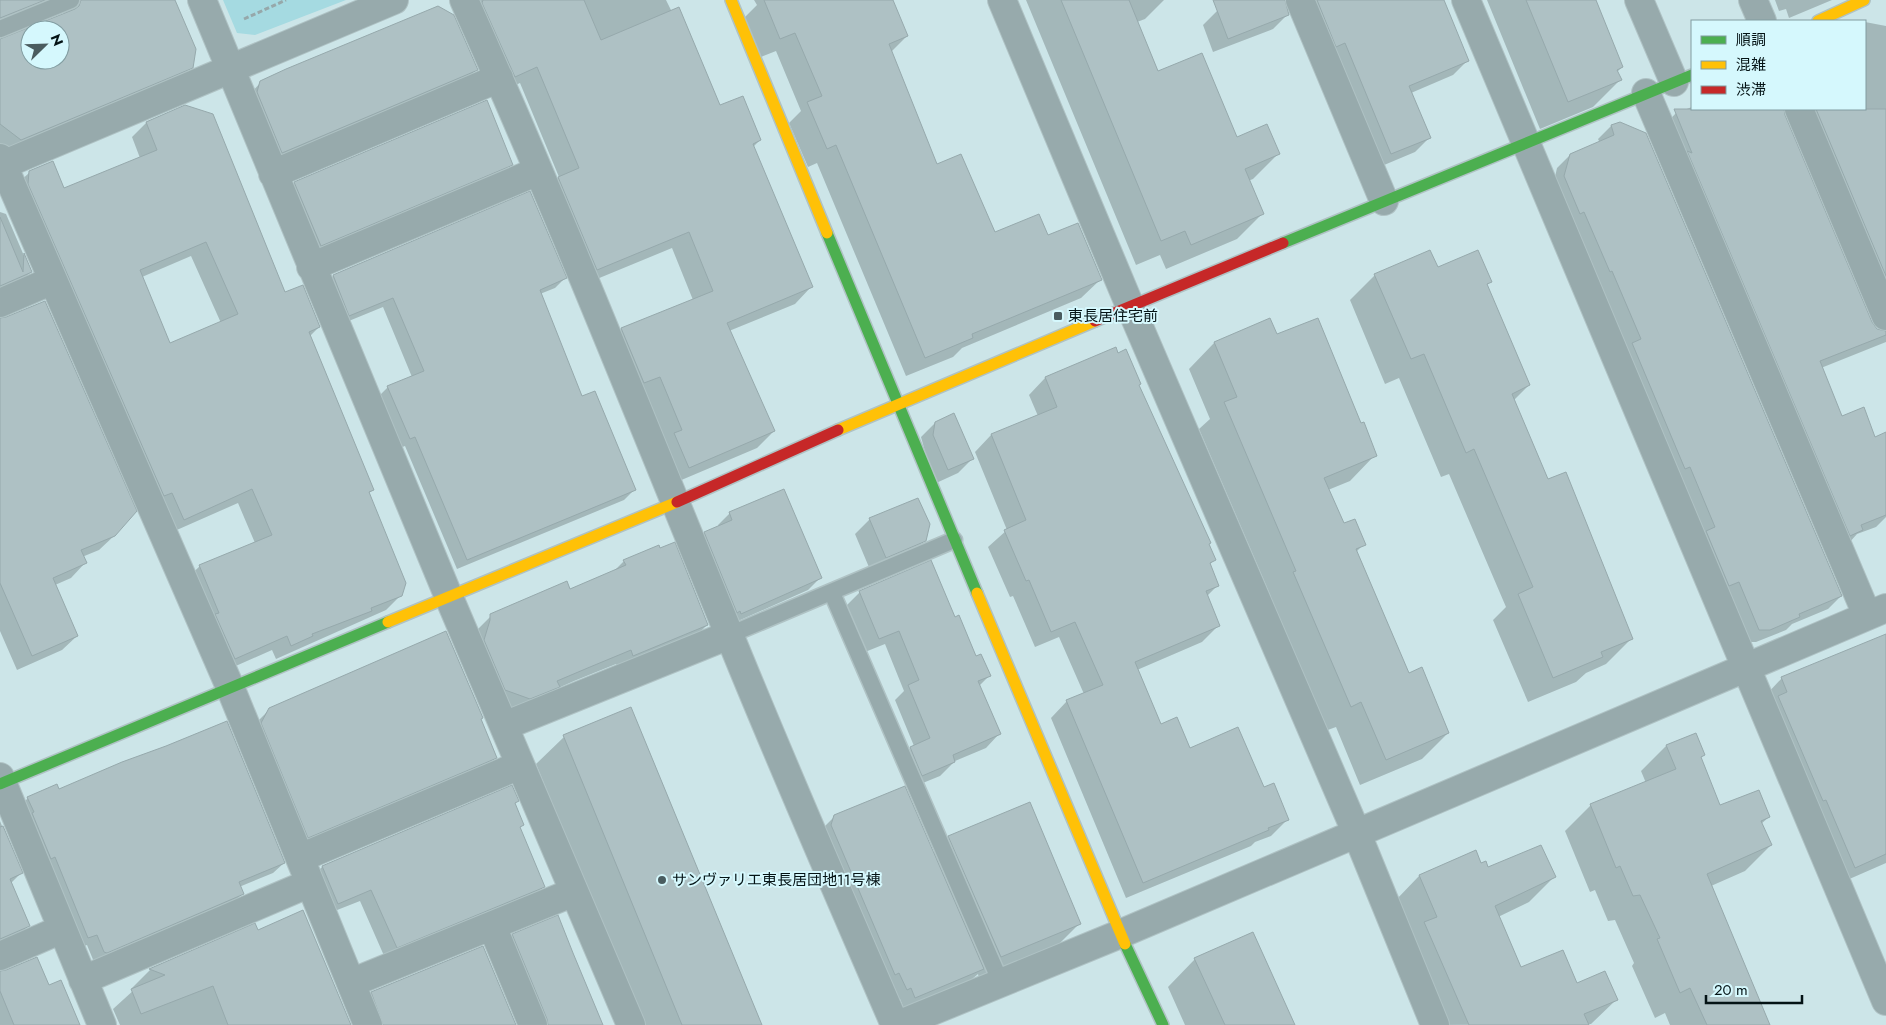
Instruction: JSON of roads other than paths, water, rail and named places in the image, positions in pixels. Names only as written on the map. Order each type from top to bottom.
[{"type":"street","points":[[202,0],[448,595],[631,1025]]},
{"type":"street","points":[[368,1025],[230,687],[1,163],[394,0]]},
{"type":"street","points":[[464,0],[538,171],[676,502],[729,635],[896,1025],[1120,934],[1876,612],[1646,93]]},
{"type":"street","points":[[732,0],[954,540],[1120,934],[1162,1025]]},
{"type":"street","points":[[1002,0],[1130,306],[1357,834],[1435,1025]]},
{"type":"street","points":[[1300,0],[1384,201]]},
{"type":"street","points":[[1466,0],[1886,1002]]},
{"type":"street","points":[[102,1025],[1,781],[676,502],[897,404],[1130,306],[1683,79],[1639,0]]},
{"type":"street","points":[[1753,0],[1762,20]]},
{"type":"street","points":[[1820,20],[1864,0]]},
{"type":"street","points":[[273,174],[499,78]]},
{"type":"street","points":[[1799,110],[1886,316]]},
{"type":"street","points":[[311,267],[538,171]]},
{"type":"street","points":[[0,303],[53,280]]},
{"type":"street","points":[[504,726],[729,635]]},
{"type":"street","points":[[300,858],[520,765]]},
{"type":"street","points":[[83,980],[310,883]]},
{"type":"street","points":[[351,983],[574,892]]},
{"type":"street","points":[[492,926],[534,1025]]},
{"type":"street","points":[[0,956],[62,929]]},
{"type":"lane","points":[[0,29],[71,0]]},
{"type":"lane","points":[[729,635],[954,540]]},
{"type":"lane","points":[[832,593],[1001,982]]},
{"type":"place","name":"東長居住宅前","points":[[1058,316]]},
{"type":"place","name":"サンヴァリエ東長居団地11号棟","points":[[662,880]]}]
